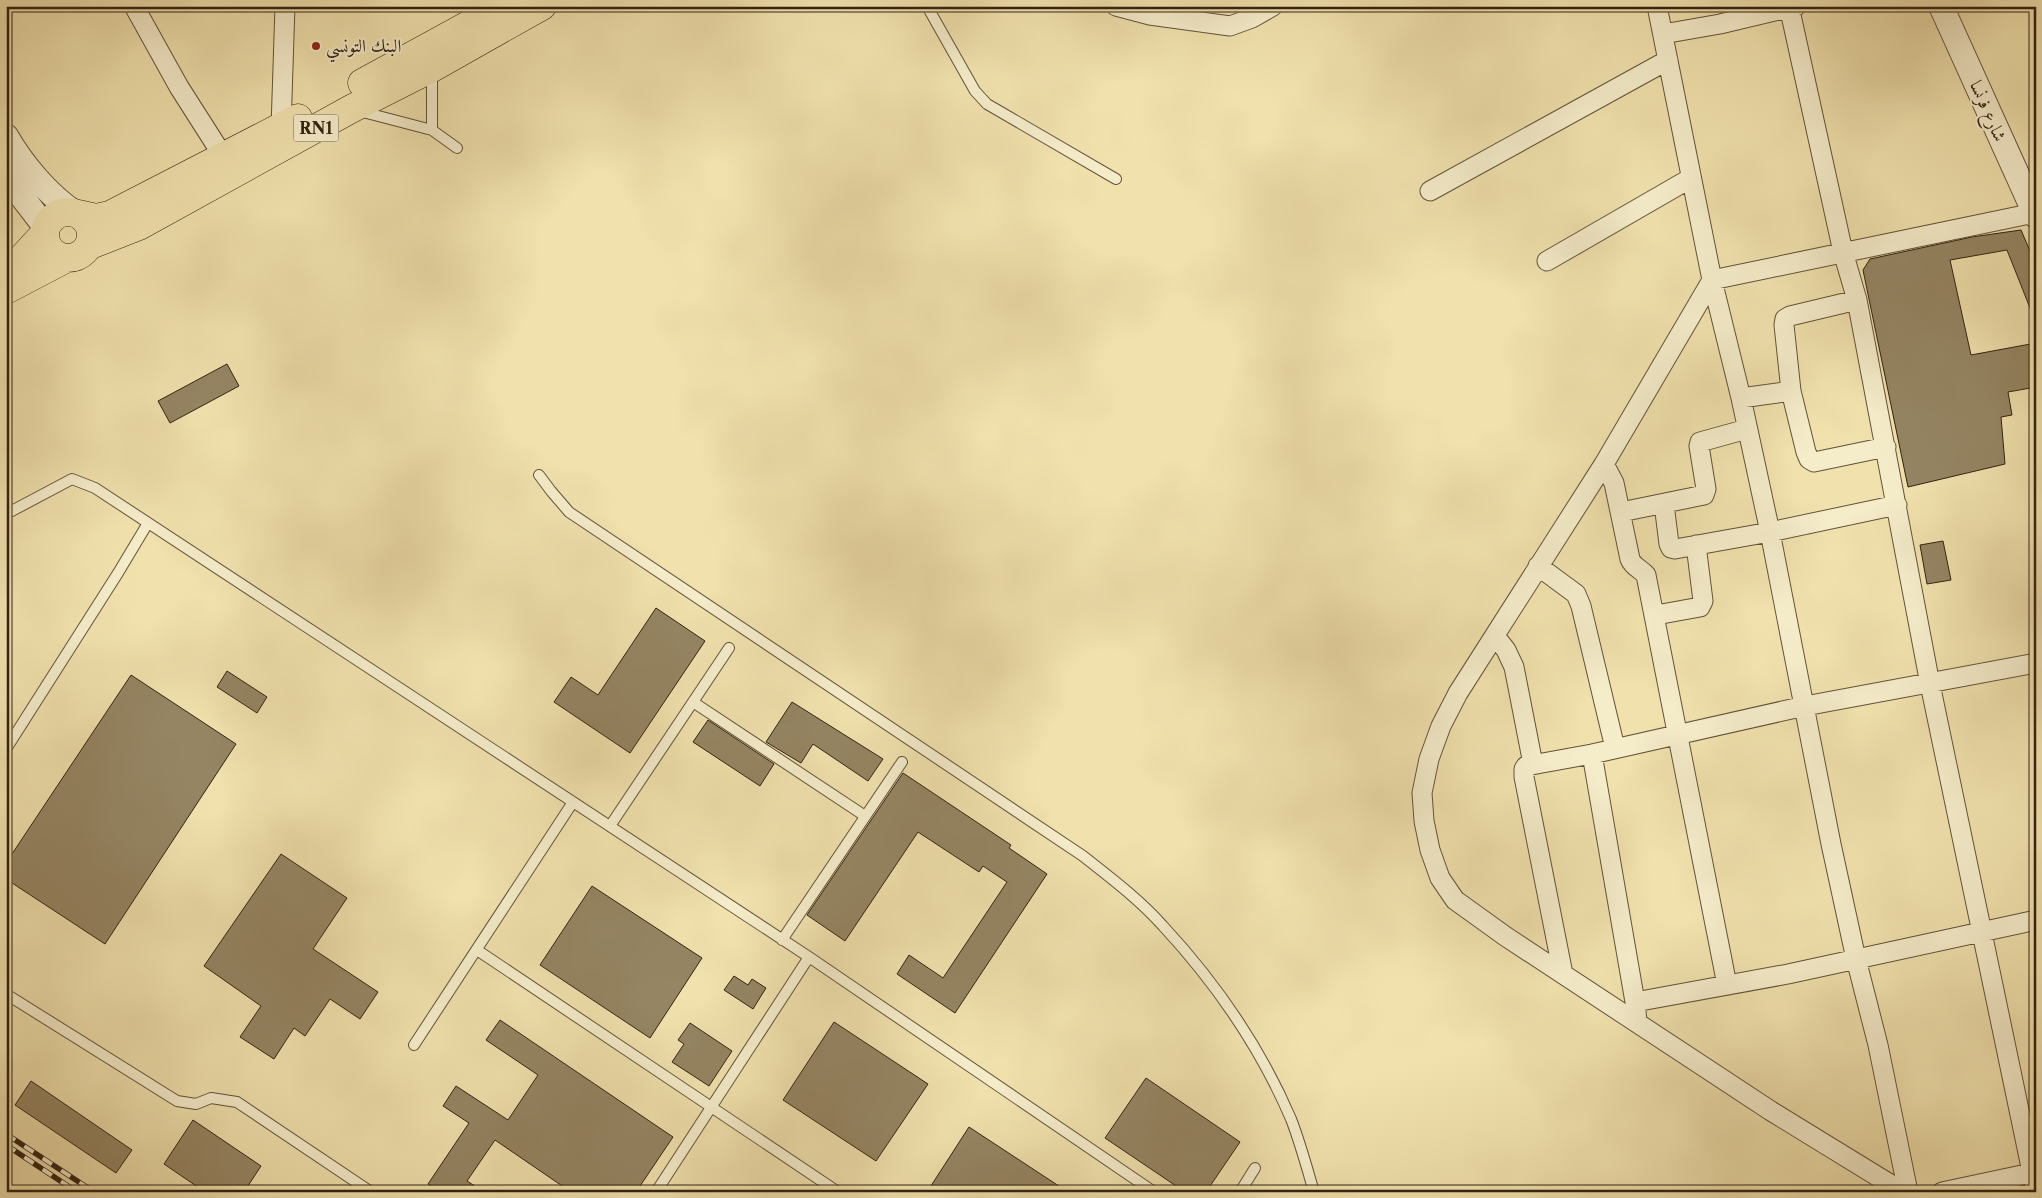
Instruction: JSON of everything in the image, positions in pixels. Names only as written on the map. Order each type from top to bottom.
[{"type":"main road","name":"RN1","points":[[6,269],[21,259],[46,231],[54,216],[68,212],[96,218],[110,215],[280,128],[503,6]]},
{"type":"main road","name":"RN1","points":[[6,290],[78,252],[139,226],[351,109],[432,68],[542,6]]},
{"type":"main road","points":[[46,231],[46,241],[54,253],[78,252],[91,239],[89,224],[77,214]]},
{"type":"street","points":[[134,6],[179,87],[222,156]]},
{"type":"street","points":[[280,128],[284,6]]},
{"type":"street","points":[[1116,6],[1150,15],[1230,26],[1252,18],[1274,6]]},
{"type":"street","points":[[1657,6],[1712,280],[1741,398],[1770,532],[1831,844],[1856,959],[1878,1045],[1908,1192]]},
{"type":"street","name":"شارع فرنسا","points":[[1940,6],[2035,214]]},
{"type":"street","points":[[1663,34],[1792,7],[1843,252],[1857,300],[1930,684],[1981,933],[2035,1179],[1942,1192]]},
{"type":"street","points":[[1430,190],[1668,60]]},
{"type":"street","points":[[6,136],[13,148],[49,192],[61,204],[77,214]]},
{"type":"street","points":[[6,176],[46,231]]},
{"type":"street","points":[[1547,261],[1691,178]]},
{"type":"street","points":[[1902,1192],[1771,1111],[1472,914],[1454,900],[1440,878],[1430,850],[1424,821],[1422,793],[1429,759],[1441,726],[1458,693],[1604,464],[1712,280],[2035,214]]},
{"type":"street","points":[[1857,300],[1790,316],[1785,319],[1791,392],[1806,452],[1809,459],[1814,462],[1886,447]]},
{"type":"street","points":[[1741,398],[1791,392]]},
{"type":"street","points":[[1621,512],[1704,495],[1706,489],[1700,442],[1747,429]]},
{"type":"street","points":[[1604,464],[1614,484],[1630,559],[1646,575],[1656,615],[1727,985]]},
{"type":"street","points":[[1664,504],[1671,548],[1770,532],[1897,505]]},
{"type":"street","points":[[1656,615],[1700,607],[1703,601],[1696,545]]},
{"type":"street","points":[[1538,566],[1576,594],[1581,606],[1615,748]]},
{"type":"street","points":[[1495,636],[1506,650],[1514,667],[1533,764]]},
{"type":"street","points":[[1563,974],[1524,777],[1526,766],[1592,754],[1805,706],[2036,663]]},
{"type":"street","points":[[1592,754],[1637,1021]]},
{"type":"street","points":[[1635,1002],[1788,974],[2036,920]]},
{"type":"lane","points":[[927,6],[975,91],[987,104],[1116,179]]},
{"type":"lane","points":[[432,68],[432,130]]},
{"type":"lane","points":[[351,109],[432,130],[457,148]]},
{"type":"lane","points":[[539,475],[550,491],[569,512],[1083,856],[1123,889],[1163,926],[1235,1017],[1266,1071],[1291,1120],[1314,1192]]},
{"type":"lane","points":[[6,514],[72,478],[95,488],[809,957],[1154,1192]]},
{"type":"lane","points":[[6,749],[148,523]]},
{"type":"lane","points":[[610,826],[729,648]]},
{"type":"lane","points":[[693,702],[865,816]]},
{"type":"lane","points":[[782,940],[902,762]]},
{"type":"lane","points":[[414,1045],[573,802]]},
{"type":"lane","points":[[477,950],[838,1192]]},
{"type":"lane","points":[[656,1192],[809,957]]},
{"type":"lane","points":[[6,994],[177,1101],[196,1104],[211,1098],[237,1102],[371,1192]]},
{"type":"lane","points":[[1240,1192],[1255,1168]]},
{"type":"building","points":[[2021,230],[2036,265],[2036,323],[2007,250],[1950,260],[1971,355],[2036,343],[2036,387],[2008,392],[2012,415],[2001,417],[2005,464],[1908,487],[1863,270],[1870,259],[1972,237]]},
{"type":"building","points":[[227,364],[239,386],[170,423],[158,401]]},
{"type":"building","points":[[1943,541],[1951,580],[1927,584],[1920,545]]},
{"type":"building","points":[[656,608],[705,641],[630,753],[554,702],[571,677],[598,695]]},
{"type":"building","points":[[227,671],[267,697],[257,713],[217,687]]},
{"type":"building","points":[[131,675],[236,744],[105,944],[6,879],[6,863]]},
{"type":"building","points":[[792,702],[883,759],[868,781],[813,744],[801,763],[766,742]]},
{"type":"building","points":[[708,720],[774,764],[760,786],[693,742]]},
{"type":"building","points":[[903,773],[1011,845],[1009,848],[1047,874],[955,1013],[897,974],[909,955],[943,978],[1007,882],[983,866],[979,872],[918,832],[845,941],[807,915]]},
{"type":"building","points":[[281,854],[347,898],[313,949],[378,992],[360,1019],[330,999],[305,1036],[294,1028],[274,1059],[240,1037],[261,1006],[204,966]]},
{"type":"building","points":[[592,886],[702,958],[650,1038],[540,965]]},
{"type":"building","points":[[734,976],[748,985],[752,979],[766,988],[753,1009],[724,990]]},
{"type":"building","points":[[500,1020],[673,1137],[636,1192],[571,1192],[495,1140],[467,1181],[484,1192],[440,1192],[428,1184],[469,1123],[443,1106],[456,1086],[508,1120],[538,1075],[486,1040]]},
{"type":"building","points":[[834,1022],[928,1084],[876,1161],[783,1100]]},
{"type":"building","points":[[690,1023],[732,1051],[709,1086],[672,1062],[684,1044],[678,1040]]},
{"type":"building","points":[[1146,1078],[1240,1142],[1206,1192],[1185,1192],[1105,1138]]},
{"type":"building","points":[[31,1081],[132,1150],[116,1173],[15,1105]]},
{"type":"building","points":[[193,1120],[261,1166],[244,1192],[205,1192],[164,1164]]},
{"type":"building","points":[[969,1127],[1068,1192],[927,1192]]},
{"type":"railway","points":[[6,1134],[94,1192]]},
{"type":"railway","points":[[6,1145],[77,1192]]},
{"type":"place","name":"البنك التونسي","points":[[316,46]]}]
